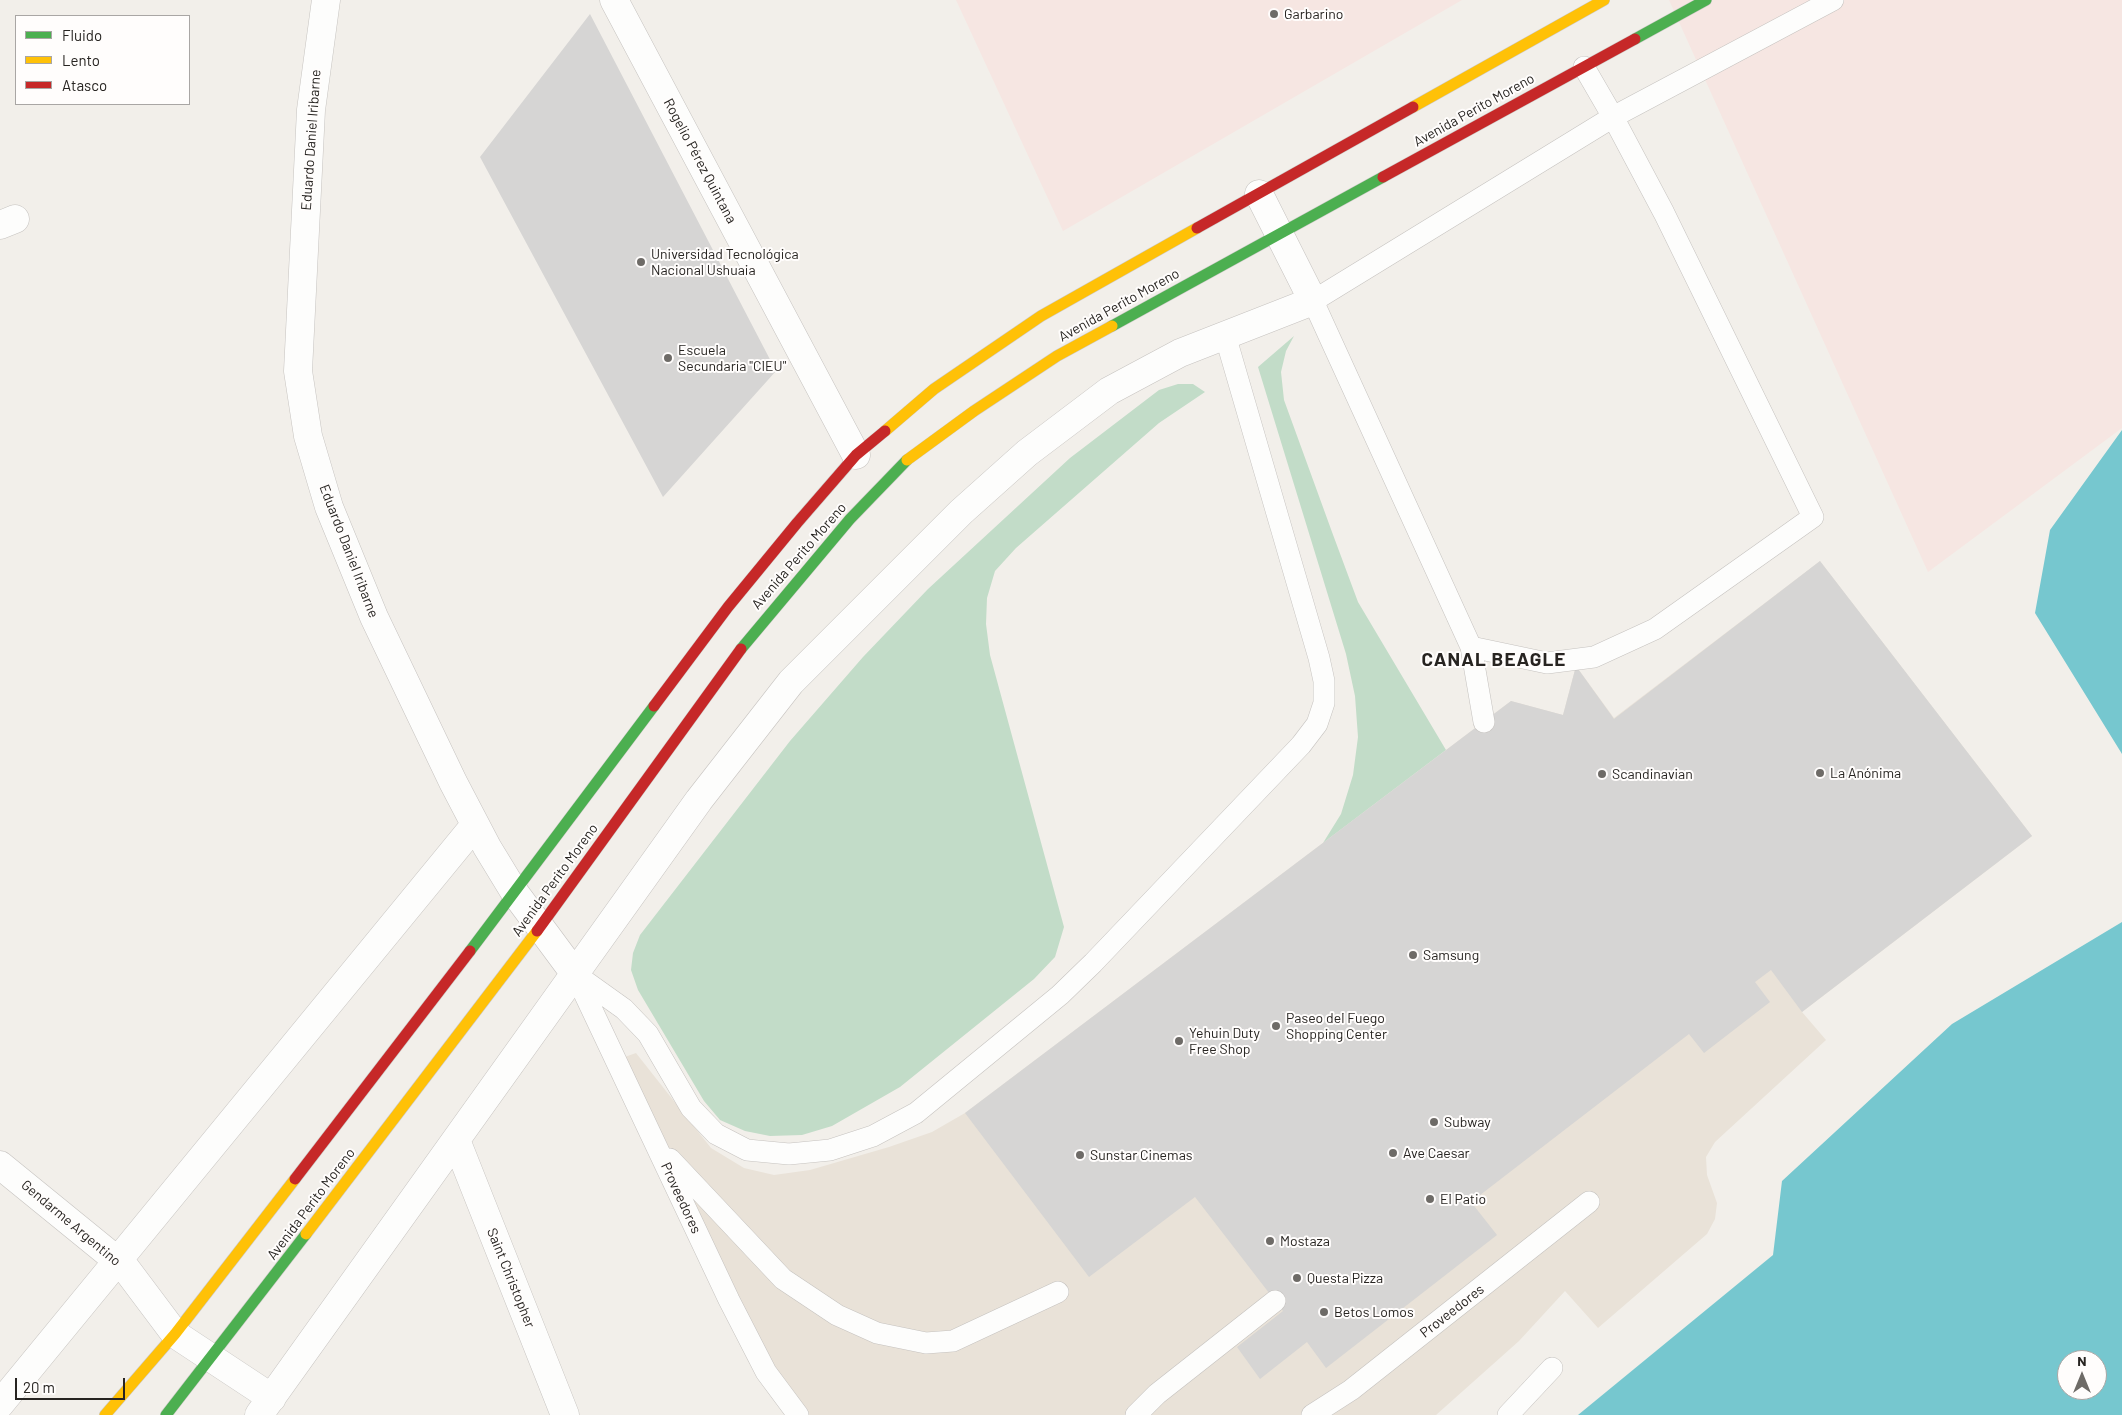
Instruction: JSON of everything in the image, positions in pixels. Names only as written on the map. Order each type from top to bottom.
[{"type":"main road","name":"Avenida Perito Moreno","points":[[105,1415],[175,1334],[515,893],[728,607],[856,455],[934,389],[1042,316],[1604,0]]},
{"type":"main road","name":"Avenida Perito Moreno","points":[[166,1415],[212,1358],[540,927],[748,640],[832,539],[905,462],[974,410],[1057,356],[1706,0]]},
{"type":"street","name":"Eduardo Daniel Iribarne","points":[[326,0],[311,110],[298,371],[308,436],[329,507],[374,617],[476,825],[515,893],[575,974]]},
{"type":"street","name":"Rogelio Pérez Quintana","points":[[614,0],[856,455]]},
{"type":"street","points":[[266,1407],[699,800],[791,682],[933,539],[1027,453],[1109,391],[1180,353],[1313,301],[1278,235],[1259,194]]},
{"type":"street","points":[[0,1404],[476,825]]},
{"type":"street","name":"Saint Christopher","points":[[456,1140],[565,1415]]},
{"type":"street","name":"Gendarme Argentino","points":[[0,1165],[118,1261],[175,1334],[212,1358],[266,1407]]},
{"type":"lane","points":[[1484,722],[1471,648],[1313,301],[1613,117],[1833,0]]},
{"type":"lane","points":[[1471,648],[1547,663],[1594,657],[1655,628],[1813,517],[1664,213],[1584,67]]},
{"type":"lane","points":[[575,974],[624,1009],[648,1034],[691,1108],[716,1134],[748,1150],[789,1154],[830,1150],[873,1136],[916,1113],[1060,995],[1093,963],[1301,746],[1317,724],[1324,703],[1324,681],[1319,658],[1225,335]]},
{"type":"lane","name":"Proveedores","points":[[575,974],[729,1300],[766,1372],[798,1415]]},
{"type":"lane","points":[[656,1145],[782,1279],[837,1315],[877,1333],[926,1343],[953,1341],[1058,1292]]},
{"type":"lane","name":"Proveedores","points":[[1312,1415],[1351,1390],[1589,1202]]},
{"type":"lane","points":[[1136,1415],[1157,1394],[1275,1301]]},
{"type":"lane","points":[[1508,1415],[1552,1368]]},
{"type":"shaded area","points":[[956,0],[1462,0],[1063,231]]},
{"type":"shaded area","points":[[1669,0],[2122,0],[2122,428],[1928,572]]},
{"type":"shaded area","points":[[1820,561],[2032,836],[1802,1012],[1826,1040],[1715,1142],[1706,1157],[1707,1175],[1717,1203],[1715,1219],[1707,1234],[1598,1328],[1565,1291],[1519,1341],[1436,1415],[789,1415],[616,1060],[636,1053],[711,1148],[744,1168],[774,1175],[810,1170],[889,1147],[932,1132],[965,1113],[1511,701],[1563,715],[1576,666],[1614,718]]},
{"type":"green space","points":[[1294,336],[1286,351],[1281,372],[1284,400],[1332,532],[1358,602],[1446,750],[1323,843],[1341,814],[1353,775],[1358,737],[1355,696],[1346,654],[1258,367]]},
{"type":"green space","points":[[1178,384],[1193,384],[1205,392],[1159,423],[1016,548],[995,571],[987,598],[986,624],[990,655],[1064,927],[1055,957],[1034,979],[900,1087],[832,1126],[802,1135],[770,1136],[745,1131],[720,1120],[704,1101],[638,990],[631,970],[633,953],[640,935],[790,741],[863,657],[928,589],[1070,458],[1159,390]]},
{"type":"water","points":[[2122,430],[2122,754],[2035,613],[2050,530]]},
{"type":"water","points":[[2122,922],[2122,1415],[1578,1415],[1773,1255],[1782,1181],[1952,1024]]},
{"type":"building","points":[[590,14],[776,371],[663,497],[480,157]]},
{"type":"building","points":[[1820,561],[2032,836],[1802,1012],[1771,970],[1755,982],[1770,1002],[1704,1053],[1689,1034],[1471,1202],[1497,1235],[1326,1368],[1307,1342],[1260,1379],[1237,1347],[1283,1311],[1195,1197],[1089,1277],[965,1113],[1511,701],[1563,715],[1576,666],[1614,719]]},
{"type":"traffic: fast","points":[[1635,39],[1706,0]]},
{"type":"traffic: fast","points":[[1112,326],[1383,177]]},
{"type":"traffic: fast","points":[[741,649],[850,519],[907,460]]},
{"type":"traffic: fast","points":[[470,951],[654,706]]},
{"type":"traffic: fast","points":[[166,1415],[306,1234]]},
{"type":"traffic: slow","points":[[1413,107],[1604,0]]},
{"type":"traffic: slow","points":[[885,431],[934,389],[1041,316],[1197,228]]},
{"type":"traffic: slow","points":[[907,460],[974,411],[1057,356],[1112,326]]},
{"type":"traffic: slow","points":[[306,1234],[537,931]]},
{"type":"traffic: slow","points":[[105,1415],[175,1334],[295,1179]]},
{"type":"traffic: jam","points":[[1383,177],[1635,39]]},
{"type":"traffic: jam","points":[[1197,228],[1413,107]]},
{"type":"traffic: jam","points":[[654,706],[728,607],[797,523],[856,455],[885,431]]},
{"type":"traffic: jam","points":[[537,931],[741,649]]},
{"type":"traffic: jam","points":[[295,1179],[470,951]]},
{"type":"place","name":"Garbarino","points":[[1274,14]]},
{"type":"place","name":"Universidad Tecnológica Nacional Ushuaia","points":[[641,262]]},
{"type":"place","name":"Escuela Secundaria \"CIEU\"","points":[[668,358]]},
{"type":"place","name":"La Anónima","points":[[1820,773]]},
{"type":"place","name":"Scandinavian","points":[[1602,774]]},
{"type":"place","name":"Samsung","points":[[1413,955]]},
{"type":"place","name":"Paseo del Fuego Shopping Center","points":[[1276,1026]]},
{"type":"place","name":"Yehuin Duty Free Shop","points":[[1179,1041]]},
{"type":"place","name":"Subway","points":[[1434,1122]]},
{"type":"place","name":"Ave Caesar","points":[[1393,1153]]},
{"type":"place","name":"Sunstar Cinemas","points":[[1080,1155]]},
{"type":"place","name":"El Patio","points":[[1430,1199]]},
{"type":"place","name":"Mostaza","points":[[1270,1241]]},
{"type":"place","name":"Questa Pizza","points":[[1297,1278]]},
{"type":"place","name":"Betos Lomos","points":[[1324,1312]]},
{"type":"district","name":"CANAL BEAGLE","points":[[1494,660]]}]
